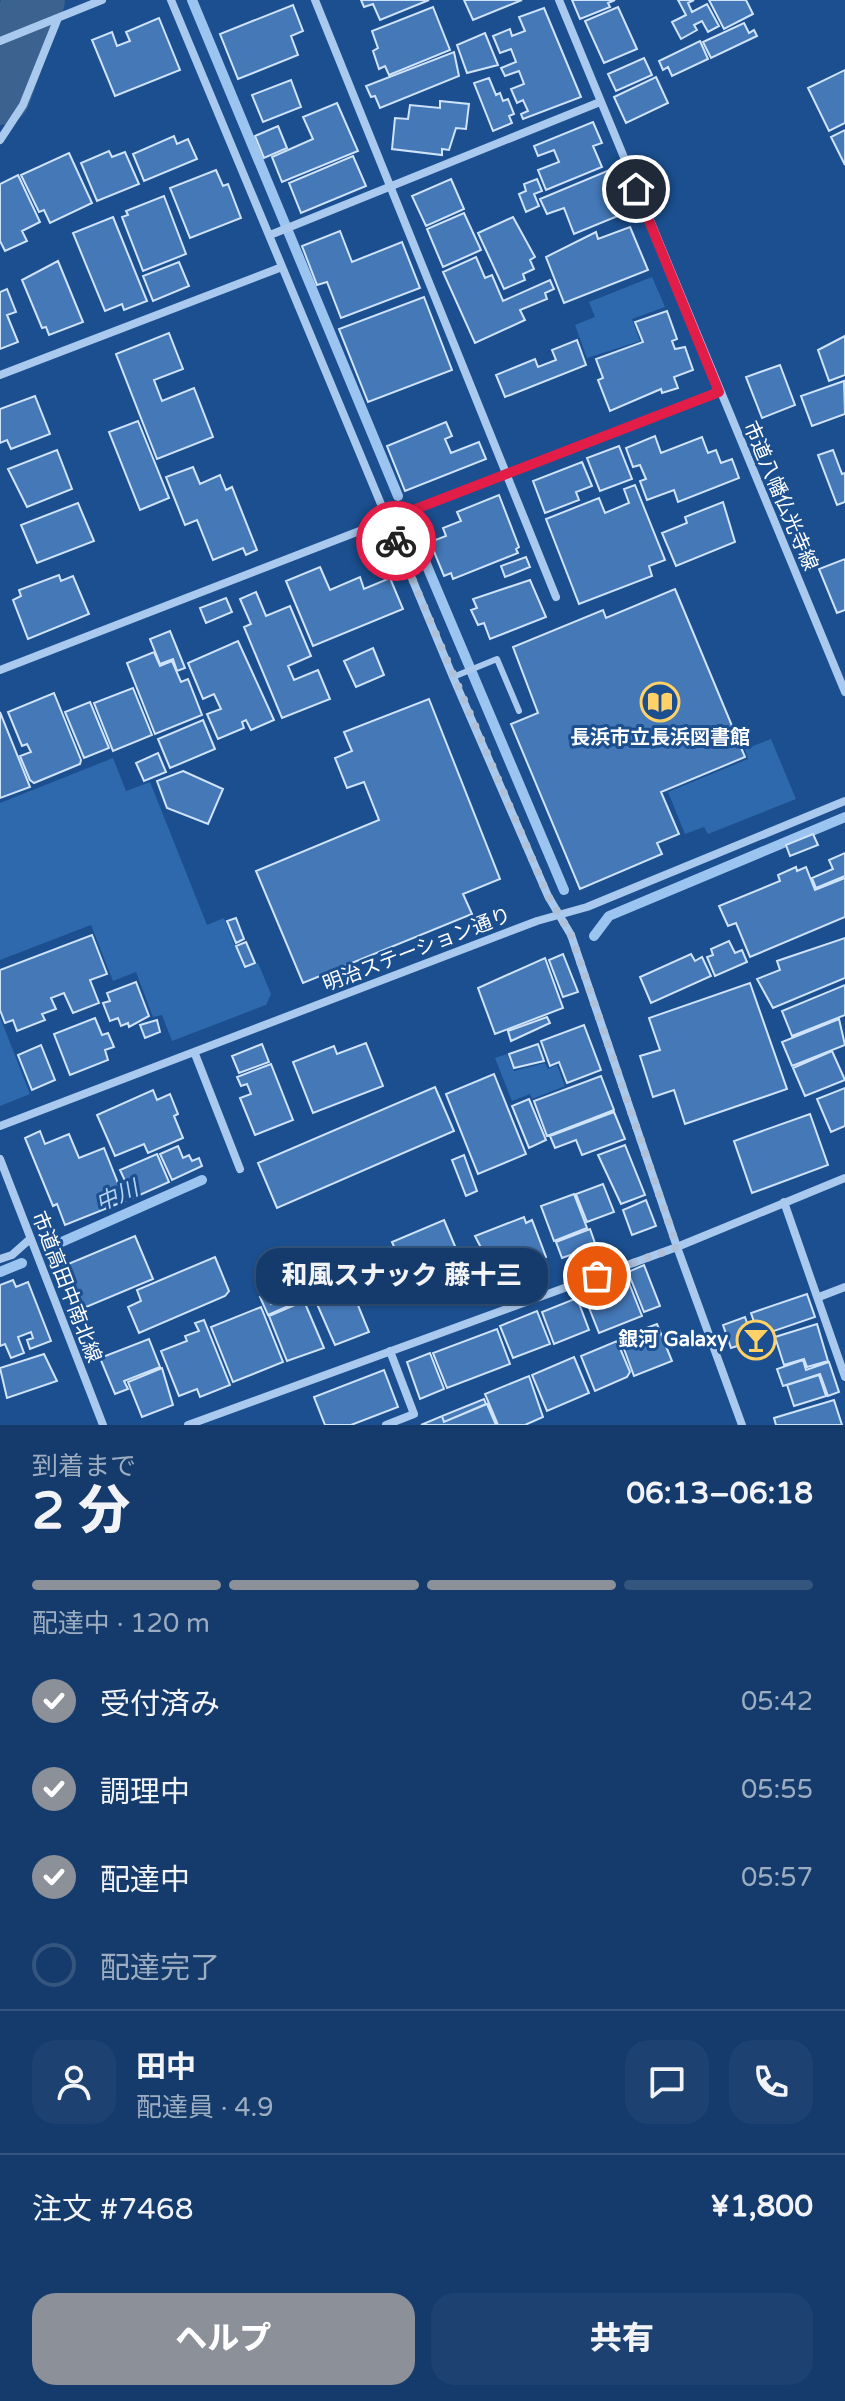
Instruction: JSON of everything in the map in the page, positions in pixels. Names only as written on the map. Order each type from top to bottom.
[{"type":"street","points":[[0,41],[102,0]]},
{"type":"street","points":[[171,0],[453,677],[559,915],[571,935],[677,1247],[742,1425]]},
{"type":"street","points":[[315,0],[556,597]]},
{"type":"street","name":"市道八幡仏光寺線","points":[[559,0],[845,692]]},
{"type":"street","points":[[0,140],[23,105],[54,20]]},
{"type":"street","points":[[270,235],[600,102]]},
{"type":"street","points":[[0,375],[282,267]]},
{"type":"street","points":[[0,670],[719,392]]},
{"type":"street","name":"明治ステーション通り","points":[[0,1126],[587,907],[845,801]]},
{"type":"street","points":[[195,1054],[240,1169]]},
{"type":"street","name":"市道高田中南北線","points":[[0,1159],[103,1425]]},
{"type":"street","points":[[188,1425],[677,1247],[845,1178]]},
{"type":"street","points":[[784,1202],[845,1377]]},
{"type":"street","points":[[0,1259],[12,1255],[30,1239]]},
{"type":"street","points":[[819,1297],[845,1287]]},
{"type":"street","points":[[386,1425],[414,1414],[390,1351]]},
{"type":"lane","points":[[453,677],[497,659],[519,711]]},
{"type":"shaded area","points":[[652,277],[665,307],[632,319],[640,341],[587,358],[575,325],[595,317],[589,302]]},
{"type":"shaded area","points":[[771,739],[796,799],[708,834],[704,827],[685,834],[668,792],[748,759],[745,749]]},
{"type":"shaded area","points":[[113,758],[126,791],[150,782],[207,925],[224,918],[244,969],[258,963],[271,994],[266,1005],[172,1041],[162,1015],[153,1017],[136,972],[113,981],[91,925],[0,960],[0,803]]},
{"type":"shaded area","points":[[0,1017],[30,1094],[0,1106]]},
{"type":"shaded area","points":[[507,1054],[514,1071],[545,1063],[548,1069],[557,1065],[565,1086],[532,1099],[530,1094],[512,1101],[495,1058]]},
{"type":"building","points":[[361,0],[429,0],[380,20],[373,4],[364,7]]},
{"type":"building","points":[[464,0],[522,0],[473,20]]},
{"type":"building","points":[[572,0],[615,0],[608,3],[610,7],[580,19]]},
{"type":"building","points":[[678,0],[694,0],[688,3],[692,12],[707,4],[719,26],[708,32],[702,21],[694,25],[697,30],[681,39],[672,22],[686,15]]},
{"type":"building","points":[[709,0],[746,0],[753,14],[724,29]]},
{"type":"building","points":[[293,5],[303,31],[291,36],[298,55],[238,79],[220,34]]},
{"type":"building","points":[[433,7],[450,50],[389,75],[385,66],[379,69],[373,51],[378,48],[372,31]]},
{"type":"building","points":[[618,7],[637,49],[604,63],[585,21]]},
{"type":"building","points":[[544,8],[581,97],[523,119],[521,114],[528,111],[523,100],[517,103],[511,89],[524,84],[519,71],[505,76],[501,68],[516,62],[511,49],[500,53],[493,36],[510,29],[512,36],[525,31],[519,17]]},
{"type":"building","points":[[159,18],[180,70],[115,96],[92,40],[112,32],[117,46],[130,41],[126,32]]},
{"type":"building","points":[[744,23],[749,33],[754,30],[757,36],[711,58],[703,42]]},
{"type":"building","points":[[485,33],[498,65],[467,73],[457,45]]},
{"type":"building","points":[[700,41],[708,59],[672,76],[668,67],[663,70],[659,61]]},
{"type":"building","points":[[454,52],[459,76],[380,108],[375,96],[371,97],[366,86]]},
{"type":"building","points":[[644,58],[652,75],[616,91],[608,74]]},
{"type":"building","points":[[845,70],[845,123],[829,131],[808,88]]},
{"type":"building","points":[[656,77],[668,103],[626,123],[614,97]]},
{"type":"building","points":[[489,78],[496,95],[500,93],[503,101],[508,99],[514,114],[509,116],[512,123],[493,131],[474,83]]},
{"type":"building","points":[[291,80],[301,107],[263,122],[252,95]]},
{"type":"building","points":[[440,101],[469,104],[466,129],[456,128],[449,150],[442,149],[442,155],[392,149],[395,118],[408,119],[410,105],[440,108]]},
{"type":"building","points":[[337,103],[358,151],[282,182],[272,157],[313,139],[303,117]]},
{"type":"building","points":[[593,122],[602,143],[593,146],[602,167],[546,190],[538,170],[559,162],[554,150],[538,156],[534,146]]},
{"type":"building","points":[[278,126],[287,148],[264,158],[255,136]]},
{"type":"building","points":[[845,130],[845,165],[831,137]]},
{"type":"building","points":[[174,136],[177,144],[188,139],[197,159],[144,181],[133,154]]},
{"type":"building","points":[[109,151],[112,157],[125,152],[139,184],[97,201],[81,163]]},
{"type":"building","points":[[69,153],[92,203],[50,223],[44,210],[39,212],[21,175]]},
{"type":"building","points":[[353,156],[366,186],[301,213],[289,183]]},
{"type":"building","points":[[612,169],[630,211],[574,234],[564,208],[547,214],[540,199]]},
{"type":"building","points":[[216,170],[223,186],[228,184],[241,218],[190,238],[170,188]]},
{"type":"building","points":[[18,175],[40,222],[22,231],[27,241],[5,251],[0,241],[0,184]]},
{"type":"building","points":[[451,179],[464,209],[426,226],[412,196]]},
{"type":"building","points":[[537,179],[542,191],[534,194],[539,206],[526,212],[519,194],[526,191],[524,184]]},
{"type":"building","points":[[164,196],[186,254],[143,271],[122,217],[128,215],[126,211]]},
{"type":"building","points":[[464,213],[481,250],[443,267],[427,229]]},
{"type":"building","points":[[113,217],[147,301],[124,310],[122,304],[105,311],[73,233]]},
{"type":"building","points":[[513,217],[535,257],[530,260],[534,269],[523,274],[525,280],[504,289],[478,233]]},
{"type":"building","points":[[630,227],[648,270],[564,303],[546,257],[596,232],[598,239]]},
{"type":"building","points":[[340,231],[352,262],[402,242],[420,288],[341,318],[327,282],[317,285],[302,246]]},
{"type":"building","points":[[476,257],[485,278],[492,275],[503,301],[550,280],[554,289],[545,293],[547,299],[520,310],[525,320],[475,343],[443,272]]},
{"type":"building","points":[[58,261],[83,322],[49,335],[46,327],[42,328],[22,280]]},
{"type":"building","points":[[179,262],[189,286],[153,301],[143,276]]},
{"type":"building","points":[[7,289],[16,312],[7,315],[18,342],[0,349],[0,292]]},
{"type":"building","points":[[424,297],[452,370],[368,402],[339,329]]},
{"type":"building","points":[[667,311],[677,339],[672,341],[675,349],[685,347],[693,370],[674,377],[678,388],[662,393],[661,389],[610,411],[598,380],[603,378],[596,359],[643,342],[635,322]]},
{"type":"building","points":[[169,333],[183,369],[154,380],[162,401],[194,388],[213,437],[157,459],[116,354]]},
{"type":"building","points":[[845,336],[845,375],[829,381],[818,350]]},
{"type":"building","points":[[577,340],[586,365],[505,397],[496,375],[535,359],[538,367],[556,360],[552,350]]},
{"type":"building","points":[[780,365],[795,405],[762,418],[746,377]]},
{"type":"building","points":[[844,381],[845,414],[812,426],[801,396]]},
{"type":"building","points":[[35,396],[50,434],[11,449],[7,440],[0,443],[0,409]]},
{"type":"building","points":[[138,421],[169,498],[140,510],[109,432]]},
{"type":"building","points":[[446,422],[452,436],[445,439],[451,453],[479,442],[486,459],[405,491],[387,446]]},
{"type":"building","points":[[655,436],[661,453],[702,437],[708,453],[716,450],[721,463],[732,459],[739,478],[678,502],[674,490],[647,500],[640,481],[646,479],[640,465],[633,467],[626,448]]},
{"type":"building","points":[[619,446],[632,479],[600,491],[587,458]]},
{"type":"building","points":[[57,450],[72,489],[27,507],[8,469]]},
{"type":"building","points":[[833,450],[842,474],[845,473],[845,502],[837,505],[818,455]]},
{"type":"building","points":[[582,462],[592,486],[576,492],[579,500],[545,513],[533,481]]},
{"type":"building","points":[[193,467],[200,484],[220,475],[226,490],[232,487],[257,550],[246,555],[243,548],[213,560],[197,520],[185,525],[166,477]]},
{"type":"building","points":[[635,485],[665,560],[649,566],[652,576],[579,604],[546,519],[599,498],[605,513],[629,503],[624,489]]},
{"type":"building","points":[[499,495],[519,547],[516,549],[518,553],[453,579],[451,573],[444,576],[430,542],[446,536],[443,528],[461,521],[457,512]]},
{"type":"building","points":[[723,502],[735,542],[676,566],[662,533],[687,523],[685,517]]},
{"type":"building","points":[[78,503],[94,541],[37,563],[21,525]]},
{"type":"building","points":[[526,557],[530,567],[505,577],[501,566]]},
{"type":"building","points":[[845,559],[845,610],[837,613],[819,569]]},
{"type":"building","points":[[320,567],[330,590],[360,577],[364,589],[390,578],[403,609],[313,646],[286,581]]},
{"type":"building","points":[[59,575],[61,581],[73,576],[89,614],[28,639],[13,600],[21,596],[19,590]]},
{"type":"building","points":[[530,580],[546,617],[490,639],[484,623],[478,625],[471,610],[477,608],[473,599]]},
{"type":"building","points":[[675,589],[745,757],[661,792],[679,834],[657,843],[662,854],[580,889],[511,724],[538,713],[513,647],[603,610],[606,618]]},
{"type":"building","points":[[256,592],[266,616],[290,606],[311,656],[288,666],[294,680],[318,670],[330,699],[282,718],[244,627],[251,624],[240,599]]},
{"type":"building","points":[[226,598],[232,612],[206,623],[200,608]]},
{"type":"building","points":[[170,631],[185,668],[177,671],[173,659],[160,664],[150,639]]},
{"type":"building","points":[[238,641],[274,720],[251,730],[246,720],[242,722],[244,728],[218,739],[207,714],[221,709],[214,694],[203,699],[188,663]]},
{"type":"building","points":[[373,648],[384,675],[356,687],[344,661]]},
{"type":"building","points":[[154,652],[160,666],[172,661],[181,682],[188,679],[202,715],[155,734],[127,663]]},
{"type":"building","points":[[133,688],[152,735],[113,751],[94,703]]},
{"type":"building","points":[[54,693],[81,760],[80,764],[34,783],[20,756],[31,752],[27,744],[22,746],[8,712]]},
{"type":"building","points":[[429,699],[500,879],[463,894],[472,914],[303,983],[256,871],[379,820],[364,782],[347,788],[335,758],[352,751],[344,732]]},
{"type":"building","points":[[90,702],[109,748],[84,758],[65,712]]},
{"type":"building","points":[[0,712],[30,787],[0,798]]},
{"type":"building","points":[[203,720],[215,749],[170,768],[158,739]]},
{"type":"building","points":[[158,753],[166,772],[144,781],[136,763]]},
{"type":"building","points":[[183,771],[223,789],[208,824],[167,808],[157,781]]},
{"type":"building","points":[[813,834],[818,845],[790,856],[786,845]]},
{"type":"building","points":[[845,853],[845,876],[816,888],[812,878],[833,869],[829,860]]},
{"type":"building","points":[[796,867],[797,871],[806,867],[815,890],[845,878],[845,917],[750,957],[736,923],[728,926],[719,906],[780,881],[778,875]]},
{"type":"building","points":[[236,918],[244,939],[236,943],[227,921]]},
{"type":"building","points":[[92,935],[107,974],[90,980],[99,1003],[73,1013],[64,993],[51,998],[56,1009],[42,1014],[45,1020],[17,1031],[13,1020],[5,1023],[0,1010],[0,970]]},
{"type":"building","points":[[845,938],[845,978],[773,1008],[757,979],[780,970],[777,961]]},
{"type":"building","points":[[729,941],[735,953],[742,950],[747,962],[715,976],[707,957],[713,955],[711,949]]},
{"type":"building","points":[[246,942],[255,963],[245,967],[236,946]]},
{"type":"building","points":[[563,954],[578,992],[563,997],[549,960]]},
{"type":"building","points":[[691,954],[695,961],[702,957],[711,976],[651,1003],[640,977]]},
{"type":"building","points":[[545,958],[563,1008],[495,1034],[478,988]]},
{"type":"building","points":[[136,982],[149,1016],[129,1027],[128,1023],[121,1026],[118,1018],[110,1021],[103,1003],[110,1001],[107,993]]},
{"type":"building","points":[[750,983],[787,1089],[685,1124],[674,1090],[653,1097],[640,1056],[660,1050],[649,1018]]},
{"type":"building","points":[[845,985],[845,1015],[792,1036],[782,1011]]},
{"type":"building","points":[[547,1017],[550,1023],[511,1041],[508,1031]]},
{"type":"building","points":[[95,1018],[102,1035],[108,1033],[114,1047],[105,1050],[108,1060],[70,1075],[54,1034]]},
{"type":"building","points":[[839,1019],[845,1045],[792,1066],[782,1042]]},
{"type":"building","points":[[157,1020],[160,1032],[145,1038],[140,1025]]},
{"type":"building","points":[[584,1025],[601,1070],[567,1083],[559,1062],[550,1066],[541,1041]]},
{"type":"building","points":[[366,1043],[383,1086],[313,1113],[293,1062],[334,1046],[337,1054]]},
{"type":"building","points":[[262,1044],[269,1062],[239,1073],[232,1056]]},
{"type":"building","points":[[538,1044],[544,1061],[514,1068],[509,1054]]},
{"type":"building","points":[[41,1045],[55,1080],[32,1090],[18,1055]]},
{"type":"building","points":[[832,1051],[845,1080],[805,1096],[793,1068]]},
{"type":"building","points":[[271,1064],[293,1120],[255,1135],[240,1098],[251,1094],[247,1084],[241,1086],[237,1077]]},
{"type":"building","points":[[494,1074],[526,1154],[478,1174],[446,1094]]},
{"type":"building","points":[[601,1076],[614,1110],[547,1136],[534,1101]]},
{"type":"building","points":[[435,1087],[454,1131],[277,1208],[258,1163]]},
{"type":"building","points":[[845,1088],[845,1126],[831,1132],[817,1099]]},
{"type":"building","points":[[153,1090],[157,1100],[170,1094],[183,1138],[148,1153],[144,1144],[115,1156],[97,1115]]},
{"type":"building","points":[[529,1099],[546,1140],[529,1148],[512,1106]]},
{"type":"building","points":[[614,1112],[625,1139],[582,1155],[576,1140],[555,1148],[550,1136]]},
{"type":"building","points":[[810,1114],[828,1165],[752,1193],[734,1141]]},
{"type":"building","points":[[40,1131],[45,1144],[69,1134],[79,1158],[104,1148],[125,1201],[65,1225],[57,1204],[53,1206],[25,1138]]},
{"type":"building","points":[[625,1145],[645,1195],[621,1204],[598,1155]]},
{"type":"building","points":[[178,1146],[183,1158],[189,1155],[192,1161],[199,1158],[202,1166],[172,1180],[160,1154]]},
{"type":"building","points":[[157,1154],[169,1182],[133,1198],[120,1170]]},
{"type":"building","points":[[464,1155],[477,1191],[466,1196],[452,1160]]},
{"type":"building","points":[[603,1184],[614,1212],[587,1222],[576,1194]]},
{"type":"building","points":[[574,1194],[587,1228],[554,1241],[541,1206]]},
{"type":"building","points":[[646,1200],[656,1226],[632,1235],[623,1210]]},
{"type":"building","points":[[524,1217],[526,1223],[532,1220],[546,1257],[518,1268],[514,1258],[508,1261],[509,1265],[493,1271],[475,1236]]},
{"type":"building","points":[[444,1220],[470,1282],[417,1300],[392,1242]]},
{"type":"building","points":[[590,1229],[596,1246],[562,1258],[556,1242]]},
{"type":"building","points":[[135,1236],[153,1279],[79,1310],[61,1267]]},
{"type":"building","points":[[215,1257],[229,1291],[225,1296],[139,1333],[128,1307],[141,1301],[137,1290]]},
{"type":"building","points":[[341,1264],[369,1332],[335,1345],[306,1279]]},
{"type":"building","points":[[644,1265],[660,1306],[644,1312],[628,1272]]},
{"type":"building","points":[[625,1273],[642,1316],[599,1333],[582,1290]]},
{"type":"building","points":[[13,1280],[16,1287],[28,1282],[51,1341],[30,1349],[27,1340],[33,1338],[31,1332],[18,1337],[24,1353],[11,1358],[5,1344],[0,1346],[0,1285]]},
{"type":"building","points":[[266,1294],[271,1304],[289,1296],[293,1304],[268,1315],[260,1297]]},
{"type":"building","points":[[807,1294],[815,1317],[759,1336],[751,1313]]},
{"type":"building","points":[[577,1298],[589,1330],[554,1344],[542,1312]]},
{"type":"building","points":[[304,1301],[324,1348],[287,1361],[269,1316]]},
{"type":"building","points":[[261,1307],[283,1362],[233,1382],[211,1327]]},
{"type":"building","points":[[537,1311],[550,1344],[513,1358],[500,1326]]},
{"type":"building","points":[[745,1317],[753,1341],[731,1348],[723,1325]]},
{"type":"building","points":[[204,1320],[230,1385],[200,1397],[197,1389],[179,1396],[161,1351],[187,1341],[185,1336],[199,1331],[195,1323]]},
{"type":"building","points":[[657,1324],[672,1361],[634,1376],[620,1338]]},
{"type":"building","points":[[817,1324],[828,1361],[807,1367],[804,1359],[784,1365],[775,1337]]},
{"type":"building","points":[[497,1329],[510,1364],[447,1388],[433,1353]]},
{"type":"building","points":[[149,1339],[160,1367],[124,1381],[128,1389],[115,1394],[100,1358]]},
{"type":"building","points":[[617,1341],[630,1372],[627,1377],[595,1391],[581,1356]]},
{"type":"building","points":[[430,1353],[444,1389],[420,1399],[407,1362]]},
{"type":"building","points":[[44,1354],[57,1381],[7,1398],[0,1368]]},
{"type":"building","points":[[574,1357],[589,1393],[547,1411],[532,1375]]},
{"type":"building","points":[[803,1360],[806,1370],[829,1362],[839,1392],[828,1396],[820,1374],[783,1386],[777,1369]]},
{"type":"building","points":[[162,1368],[173,1405],[142,1417],[128,1382]]},
{"type":"building","points":[[384,1370],[398,1407],[351,1425],[325,1425],[314,1397]]},
{"type":"building","points":[[819,1375],[826,1396],[794,1406],[787,1385]]},
{"type":"building","points":[[529,1376],[543,1417],[525,1425],[498,1425],[485,1394]]},
{"type":"building","points":[[484,1399],[486,1404],[444,1422],[442,1416]]},
{"type":"building","points":[[834,1400],[842,1425],[776,1425],[774,1418]]},
{"type":"building","points":[[487,1404],[496,1425],[421,1425],[442,1416],[444,1422]]},
{"type":"waterway","points":[[0,94],[34,0]]},
{"type":"waterway","points":[[192,0],[398,496]]},
{"type":"waterway","points":[[410,526],[564,890]]},
{"type":"waterway","points":[[594,936],[609,916],[845,817]]},
{"type":"waterway","name":"中川","points":[[48,1248],[202,1180]]},
{"type":"waterway","name":"中川","points":[[0,1272],[22,1263]]},
{"type":"way so far","points":[[396,541],[548,896],[571,935],[677,1247],[597,1276]]},
{"type":"place","name":"長浜市立長浜図書館","points":[[660,702]]},
{"type":"place","name":"和風スナック 藤十三","points":[[597,1276]]},
{"type":"place","name":"銀河 Galaxy","points":[[756,1340]]},
{"type":"route","points":[[396,541],[387,520],[719,392],[636,189]]}]
